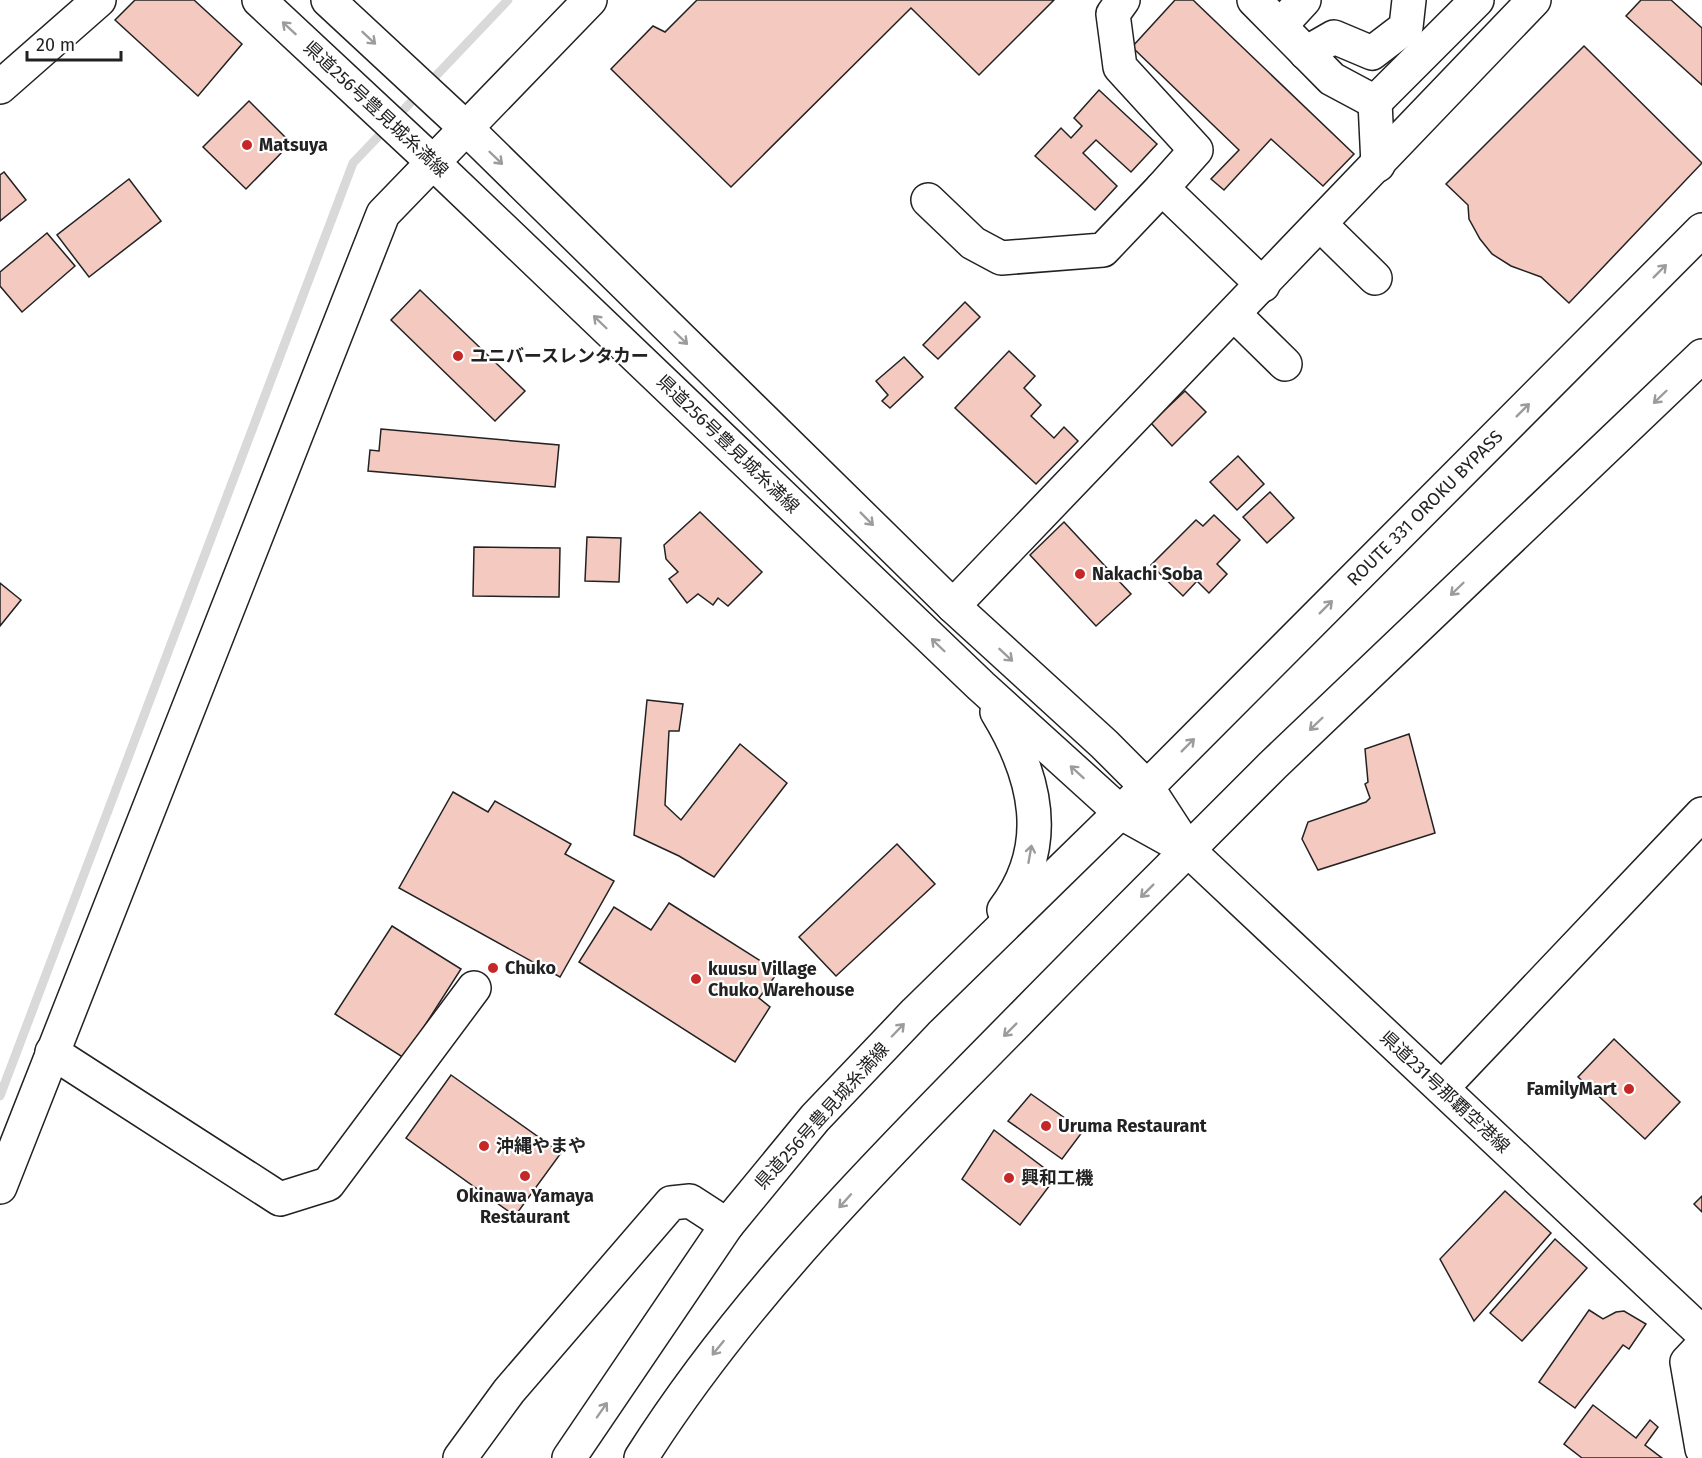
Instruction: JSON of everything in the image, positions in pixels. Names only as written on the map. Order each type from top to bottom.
[{"type":"main road","points":[[0,87],[99,0]]},
{"type":"main road","name":"県道256号豊見城糸満線","points":[[259,0],[428,158],[981,686],[1120,812]]},
{"type":"main road","points":[[328,0],[461,124],[953,606],[1147,786],[1188,850]]},
{"type":"main road","points":[[0,1186],[384,214],[428,158],[590,0]]},
{"type":"main road","points":[[928,200],[973,243],[1001,258],[1103,250],[1196,150],[1120,67],[1113,14],[1122,0]]},
{"type":"main road","points":[[1254,0],[1332,79],[1375,102]]},
{"type":"main road","points":[[1280,26],[1304,0]]},
{"type":"main road","points":[[1306,53],[1334,37],[1372,53],[1406,27],[1409,0]]},
{"type":"main road","points":[[1378,165],[1375,102],[1476,0]]},
{"type":"main road","points":[[953,606],[1321,225],[1534,0]]},
{"type":"main road","points":[[1162,188],[1263,285]]},
{"type":"main road","points":[[1321,225],[1375,278]]},
{"type":"main road","name":"ROUTE 331 OROKU BYPASS","points":[[1147,786],[1702,230]]},
{"type":"main road","points":[[1234,314],[1285,364]]},
{"type":"main road","points":[[641,1458],[706,1363],[741,1319],[884,1157],[1273,765],[1702,356]]},
{"type":"main road","points":[[956,973],[1018,890],[1028,865],[1035,830],[1031,785],[1019,750],[981,686]]},
{"type":"main road","name":"県道256号豊見城糸満線","points":[[569,1458],[727,1225],[815,1118],[956,973],[1147,786]]},
{"type":"main road","points":[[1120,812],[1188,850]]},
{"type":"main road","points":[[1442,1088],[1702,814]]},
{"type":"main road","name":"県道231号那覇空港線","points":[[1188,850],[1702,1333]]},
{"type":"main road","points":[[52,1052],[280,1199],[328,1184],[474,988]]},
{"type":"main road","points":[[460,1458],[509,1391],[671,1203],[690,1201],[727,1225]]},
{"type":"main road","points":[[1702,1346],[1687,1362],[1702,1449]]},
{"type":"building","points":[[135,0],[194,0],[242,44],[198,96],[115,20]]},
{"type":"building","points":[[697,0],[1054,0],[979,75],[911,8],[731,187],[611,69],[653,26],[665,32]]},
{"type":"building","points":[[1175,0],[1193,0],[1354,154],[1323,186],[1271,139],[1224,190],[1211,179],[1239,150],[1132,47]]},
{"type":"building","points":[[1641,0],[1671,0],[1702,28],[1702,85],[1626,16]]},
{"type":"building","points":[[1584,46],[1702,163],[1569,303],[1541,277],[1511,266],[1492,254],[1469,219],[1468,205],[1446,184]]},
{"type":"building","points":[[1099,90],[1157,144],[1131,172],[1096,140],[1083,153],[1117,186],[1095,210],[1035,156],[1061,128],[1071,138],[1082,126],[1074,118]]},
{"type":"building","name":"Matsuya","points":[[249,101],[291,143],[246,189],[203,147]]},
{"type":"building","points":[[4,172],[26,200],[0,221],[0,175]]},
{"type":"building","points":[[129,179],[161,221],[89,277],[57,235]]},
{"type":"building","points":[[47,233],[75,266],[22,312],[0,286],[0,272]]},
{"type":"building","name":"ユニバースレンタカー","points":[[420,290],[525,391],[495,421],[391,320]]},
{"type":"building","points":[[965,302],[980,317],[938,359],[923,345]]},
{"type":"building","points":[[1009,351],[1035,376],[1024,388],[1041,405],[1031,416],[1054,438],[1064,427],[1078,441],[1036,484],[955,408]]},
{"type":"building","points":[[904,357],[923,377],[890,408],[882,401],[888,395],[876,381]]},
{"type":"building","points":[[1185,391],[1206,412],[1172,446],[1151,423]]},
{"type":"building","points":[[381,429],[559,445],[555,487],[368,471],[370,450],[379,451]]},
{"type":"building","points":[[1238,456],[1264,484],[1237,510],[1210,482]]},
{"type":"building","points":[[1270,492],[1294,518],[1267,543],[1243,517]]},
{"type":"building","points":[[700,512],[762,572],[728,606],[718,598],[713,605],[698,594],[687,603],[669,579],[678,572],[666,559],[664,545]]},
{"type":"building","points":[[1214,515],[1240,540],[1217,564],[1227,574],[1209,593],[1197,581],[1183,596],[1151,565],[1196,520],[1203,526]]},
{"type":"building","name":"Nakachi Soba","points":[[1064,522],[1131,594],[1096,626],[1030,555]]},
{"type":"building","points":[[587,537],[621,538],[619,582],[585,581]]},
{"type":"building","points":[[474,547],[560,548],[559,597],[473,596]]},
{"type":"building","points":[[0,583],[21,600],[0,626]]},
{"type":"building","points":[[647,700],[683,704],[679,731],[669,731],[665,805],[681,820],[740,744],[787,783],[714,877],[679,856],[634,835]]},
{"type":"building","points":[[1409,734],[1435,833],[1318,870],[1302,839],[1308,822],[1366,802],[1370,798],[1365,784],[1368,782],[1365,749]]},
{"type":"building","points":[[453,792],[488,812],[495,801],[571,844],[565,854],[614,881],[560,977],[399,888]]},
{"type":"building","points":[[897,844],[935,884],[836,976],[799,937]]},
{"type":"building","points":[[669,903],[778,972],[759,998],[770,1007],[735,1062],[579,962],[614,907],[651,930]]},
{"type":"building","points":[[392,926],[461,969],[404,1058],[335,1014]]},
{"type":"building","name":"FamilyMart","points":[[1614,1039],[1680,1102],[1645,1139],[1578,1077]]},
{"type":"building","name":"沖縄やまや","points":[[451,1075],[561,1153],[515,1216],[406,1138]]},
{"type":"building","name":"Uruma Restaurant","points":[[1031,1094],[1083,1131],[1062,1159],[1008,1121]]},
{"type":"building","name":"興和工機","points":[[994,1130],[1056,1177],[1020,1225],[962,1179]]},
{"type":"building","points":[[1505,1191],[1551,1233],[1474,1321],[1440,1259]]},
{"type":"building","points":[[1702,1196],[1702,1212],[1694,1204]]},
{"type":"building","points":[[1555,1239],[1587,1268],[1522,1341],[1490,1313]]},
{"type":"building","points":[[1589,1310],[1603,1319],[1616,1312],[1624,1311],[1646,1324],[1629,1349],[1623,1345],[1575,1408],[1539,1382]]},
{"type":"building","points":[[1593,1405],[1636,1438],[1650,1420],[1658,1427],[1645,1445],[1662,1458],[1582,1458],[1564,1444]]},
{"type":"waterway","points":[[0,1096],[353,163],[508,0]]},
{"type":"place","name":"Matsuya","points":[[247,145]]},
{"type":"place","name":"ユニバースレンタカー","points":[[458,356]]},
{"type":"place","name":"Nakachi Soba","points":[[1080,574]]},
{"type":"place","name":"Chuko","points":[[493,968]]},
{"type":"place","name":"kuusu Village Chuko Warehouse","points":[[696,979]]},
{"type":"place","name":"FamilyMart","points":[[1629,1089]]},
{"type":"place","name":"Uruma Restaurant","points":[[1046,1126]]},
{"type":"place","name":"沖縄やまや","points":[[484,1146]]},
{"type":"place","name":"Okinawa Yamaya Restaurant","points":[[525,1176]]},
{"type":"place","name":"興和工機","points":[[1009,1178]]}]
